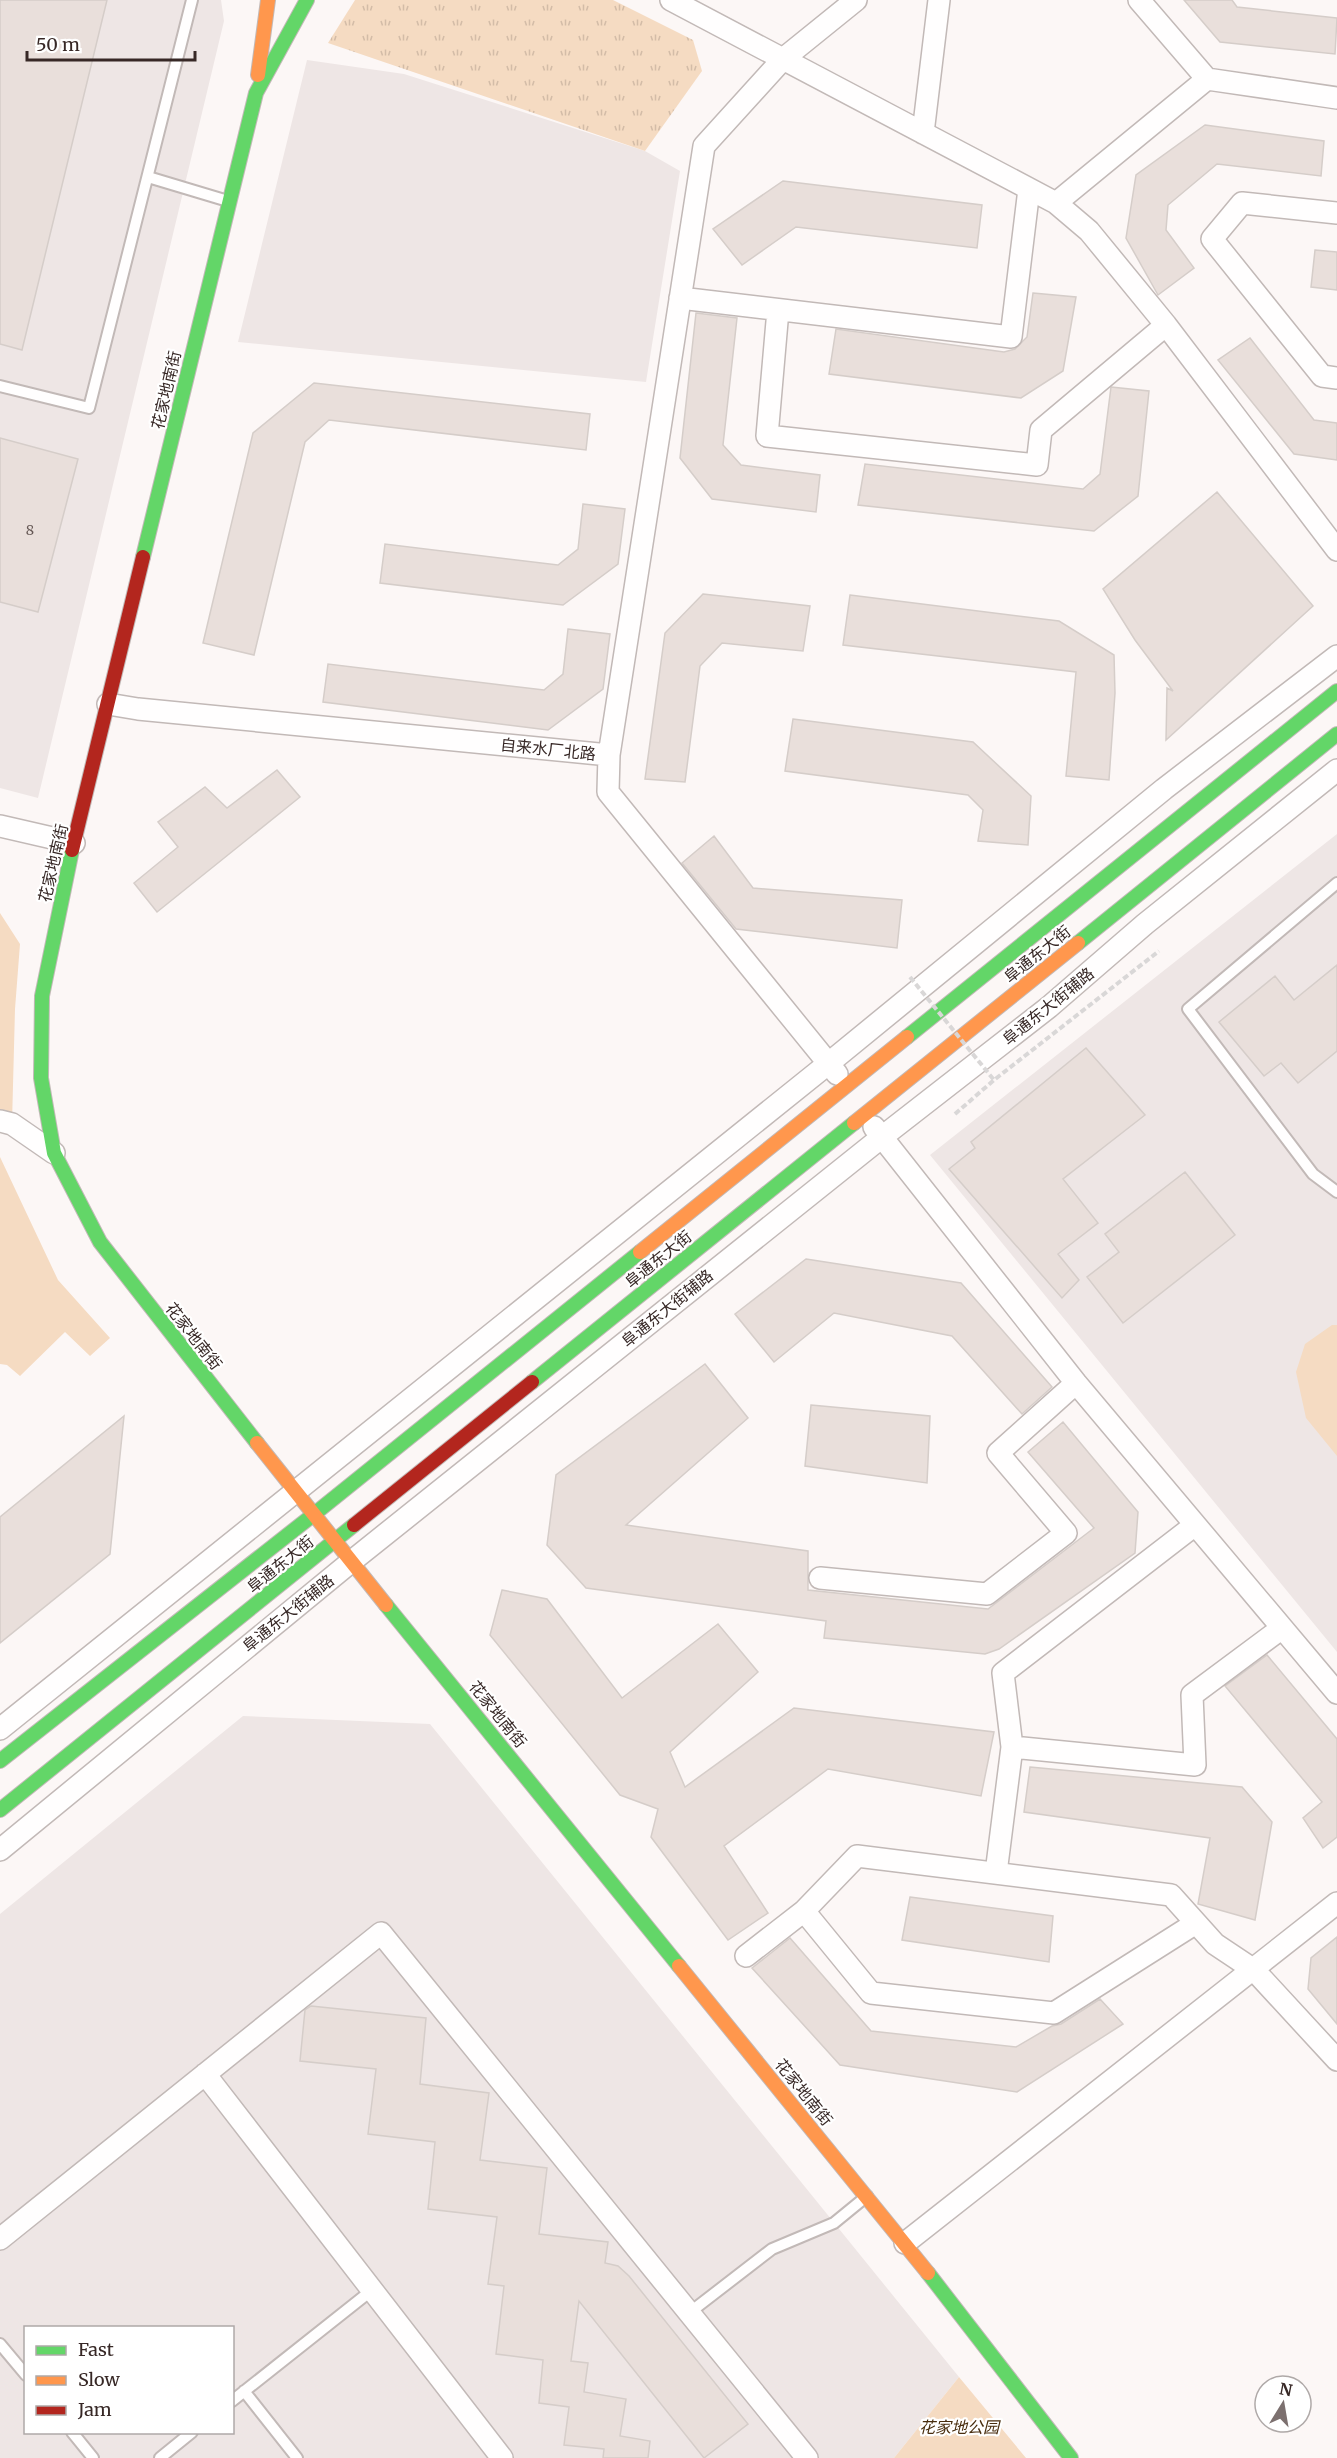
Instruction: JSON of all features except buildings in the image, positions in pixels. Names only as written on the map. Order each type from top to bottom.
[{"type":"main road","points":[[256,93],[268,0]]},
{"type":"main road","name":"花家地南街","points":[[307,0],[256,93],[74,843],[42,996],[41,1078],[54,1153],[100,1242],[313,1515],[905,2243],[1071,2458]]},
{"type":"main road","name":"阜通东大街","points":[[2,1759],[313,1515],[1337,691]]},
{"type":"main road","name":"阜通东大街","points":[[0,1810],[1337,734]]},
{"type":"street","points":[[672,0],[1056,203],[1089,231],[1166,325],[1337,550]]},
{"type":"street","points":[[609,754],[704,146],[783,59],[856,0]]},
{"type":"street","points":[[924,133],[939,0]]},
{"type":"street","points":[[1139,0],[1207,79],[1337,98]]},
{"type":"street","points":[[1056,203],[1207,79]]},
{"type":"street","points":[[680,298],[1011,337],[1029,189]]},
{"type":"street","points":[[1337,213],[1242,203],[1212,239],[1322,376],[1337,378]]},
{"type":"street","points":[[778,310],[767,436],[1037,465],[1041,430],[1166,325]]},
{"type":"street","points":[[0,1730],[829,1063],[1164,789],[1337,656]]},
{"type":"street","name":"自来水厂北路","points":[[108,704],[138,709],[609,754],[608,792],[829,1063],[846,1087]]},
{"type":"street","name":"阜通东大街辅路","points":[[0,1850],[352,1561],[882,1137],[1049,1007],[1145,924],[1337,770]]},
{"type":"street","points":[[0,826],[74,843]]},
{"type":"street","points":[[864,1114],[1076,1383],[1337,1693]]},
{"type":"street","points":[[0,1121],[12,1124],[54,1153]]},
{"type":"street","points":[[820,1578],[987,1594],[1066,1533],[998,1453],[1076,1383]]},
{"type":"street","points":[[996,1873],[1012,1747],[1003,1672],[1195,1525]]},
{"type":"street","points":[[1012,1747],[1195,1766],[1192,1695],[1282,1628]]},
{"type":"street","points":[[746,1956],[804,1911],[857,1856],[1171,1895],[1215,1944],[1254,1971],[1337,2060]]},
{"type":"street","points":[[905,2243],[1254,1971],[1337,1903]]},
{"type":"street","points":[[804,1911],[871,1993],[1054,2013],[1196,1923]]},
{"type":"street","points":[[0,2239],[381,1933],[807,2458]]},
{"type":"street","points":[[205,2074],[502,2458]]},
{"type":"lane","points":[[0,386],[89,408],[192,0]]},
{"type":"lane","points":[[148,177],[228,201]]},
{"type":"lane","points":[[1337,883],[1188,1010],[1313,1174],[1337,1192]]},
{"type":"lane","points":[[689,2313],[772,2249],[834,2223],[867,2196]]},
{"type":"lane","points":[[234,2399],[372,2290]]},
{"type":"lane","points":[[0,2344],[24,2373]]},
{"type":"lane","points":[[244,2391],[297,2458]]},
{"type":"lane","points":[[73,2434],[93,2458]]},
{"type":"lane","points":[[160,2458],[191,2434]]},
{"type":"path","points":[[955,1114],[994,1080],[1159,951]]},
{"type":"path","points":[[910,977],[994,1080]]},
{"type":"shaded area","points":[[0,0],[221,0],[224,21],[38,798],[0,788]]},
{"type":"shaded area","points":[[307,60],[404,74],[645,151],[680,171],[646,382],[238,342]]},
{"type":"shaded area","points":[[1337,834],[1337,1652],[930,1155]]},
{"type":"shaded area","points":[[243,1716],[430,1724],[959,2377],[894,2458],[0,2458],[0,1914]]},
{"type":"green space","points":[[355,0],[613,0],[693,40],[702,71],[645,151],[328,43]]},
{"type":"green space","points":[[0,913],[20,944],[15,1009],[12,1124],[0,1121]]},
{"type":"green space","points":[[0,1157],[58,1280],[110,1338],[90,1356],[65,1332],[20,1376],[7,1365],[0,1364]]},
{"type":"green space","points":[[1332,1325],[1337,1325],[1337,1456],[1306,1418],[1296,1372],[1305,1344]]},
{"type":"green space","name":"花家地公园","points":[[959,2377],[1026,2458],[894,2458]]},
{"type":"traffic: fast","points":[[143,557],[256,93],[307,0]]},
{"type":"traffic: fast","points":[[907,1037],[1337,691]]},
{"type":"traffic: fast","points":[[1078,943],[1337,734]]},
{"type":"traffic: fast","points":[[72,850],[42,996],[41,1078],[54,1153],[100,1242],[257,1443]]},
{"type":"traffic: fast","points":[[532,1382],[854,1123]]},
{"type":"traffic: fast","points":[[0,1761],[313,1515],[640,1252]]},
{"type":"traffic: fast","points":[[0,1810],[354,1525]]},
{"type":"traffic: fast","points":[[386,1605],[679,1966]]},
{"type":"traffic: fast","points":[[928,2273],[1071,2458]]},
{"type":"traffic: slow","points":[[258,75],[268,0]]},
{"type":"traffic: slow","points":[[854,1123],[1078,943]]},
{"type":"traffic: slow","points":[[640,1252],[907,1037]]},
{"type":"traffic: slow","points":[[257,1443],[386,1605]]},
{"type":"traffic: slow","points":[[679,1966],[928,2273]]},
{"type":"traffic: jam","points":[[72,850],[143,557]]},
{"type":"traffic: jam","points":[[354,1525],[532,1382]]}]
